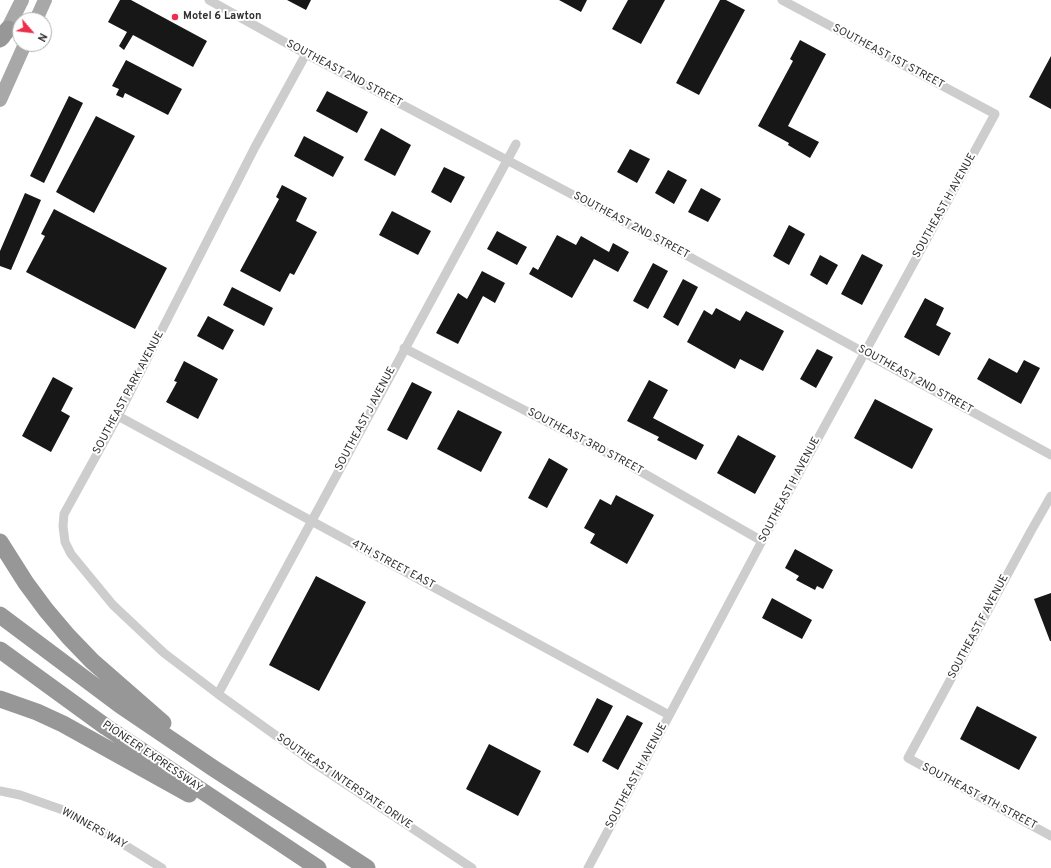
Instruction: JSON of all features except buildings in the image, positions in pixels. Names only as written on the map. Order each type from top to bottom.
[{"type":"highway","points":[[0,542],[26,583],[68,636],[92,661],[213,768]]},
{"type":"highway","points":[[0,615],[120,705],[213,768],[367,868]]},
{"type":"highway","name":"PIONEER EXPRESSWAY","points":[[0,650],[106,727],[312,864]]},
{"type":"highway","points":[[0,699],[37,712],[69,727],[312,864]]},
{"type":"main road","points":[[0,44],[22,0]]},
{"type":"main road","points":[[40,12],[45,0]]},
{"type":"main road","points":[[0,100],[21,52]]},
{"type":"street","name":"SOUTHEAST 2ND STREET","points":[[209,0],[306,54],[672,248],[1051,455]]},
{"type":"street","name":"SOUTHEAST 1ST STREET","points":[[783,0],[995,114]]},
{"type":"street","name":"SOUTHEAST PARK AVENUE","points":[[218,694],[164,653],[113,605],[71,554],[66,542],[63,526],[64,514],[118,416],[255,147],[306,54]]},
{"type":"street","name":"SOUTHEAST H AVENUE","points":[[588,868],[864,352],[995,114]]},
{"type":"street","name":"SOUTHEAST J AVENUE","points":[[218,694],[404,348],[516,144]]},
{"type":"street","name":"SOUTHEAST 3RD STREET","points":[[404,348],[617,458],[762,541]]},
{"type":"street","name":"4TH STREET EAST","points":[[118,416],[669,715]]},
{"type":"street","name":"SOUTHEAST F AVENUE","points":[[908,758],[1051,496]]},
{"type":"street","name":"SOUTHEAST INTERSTATE DRIVE","points":[[218,694],[316,765],[472,868]]},
{"type":"street","name":"SOUTHEAST 4TH STREET","points":[[908,758],[1051,836]]},
{"type":"street","name":"WINNERS WAY","points":[[0,791],[20,795],[63,810],[162,868]]},
{"type":"place","name":"Motel 6 Lawton","points":[[175,17]]}]
